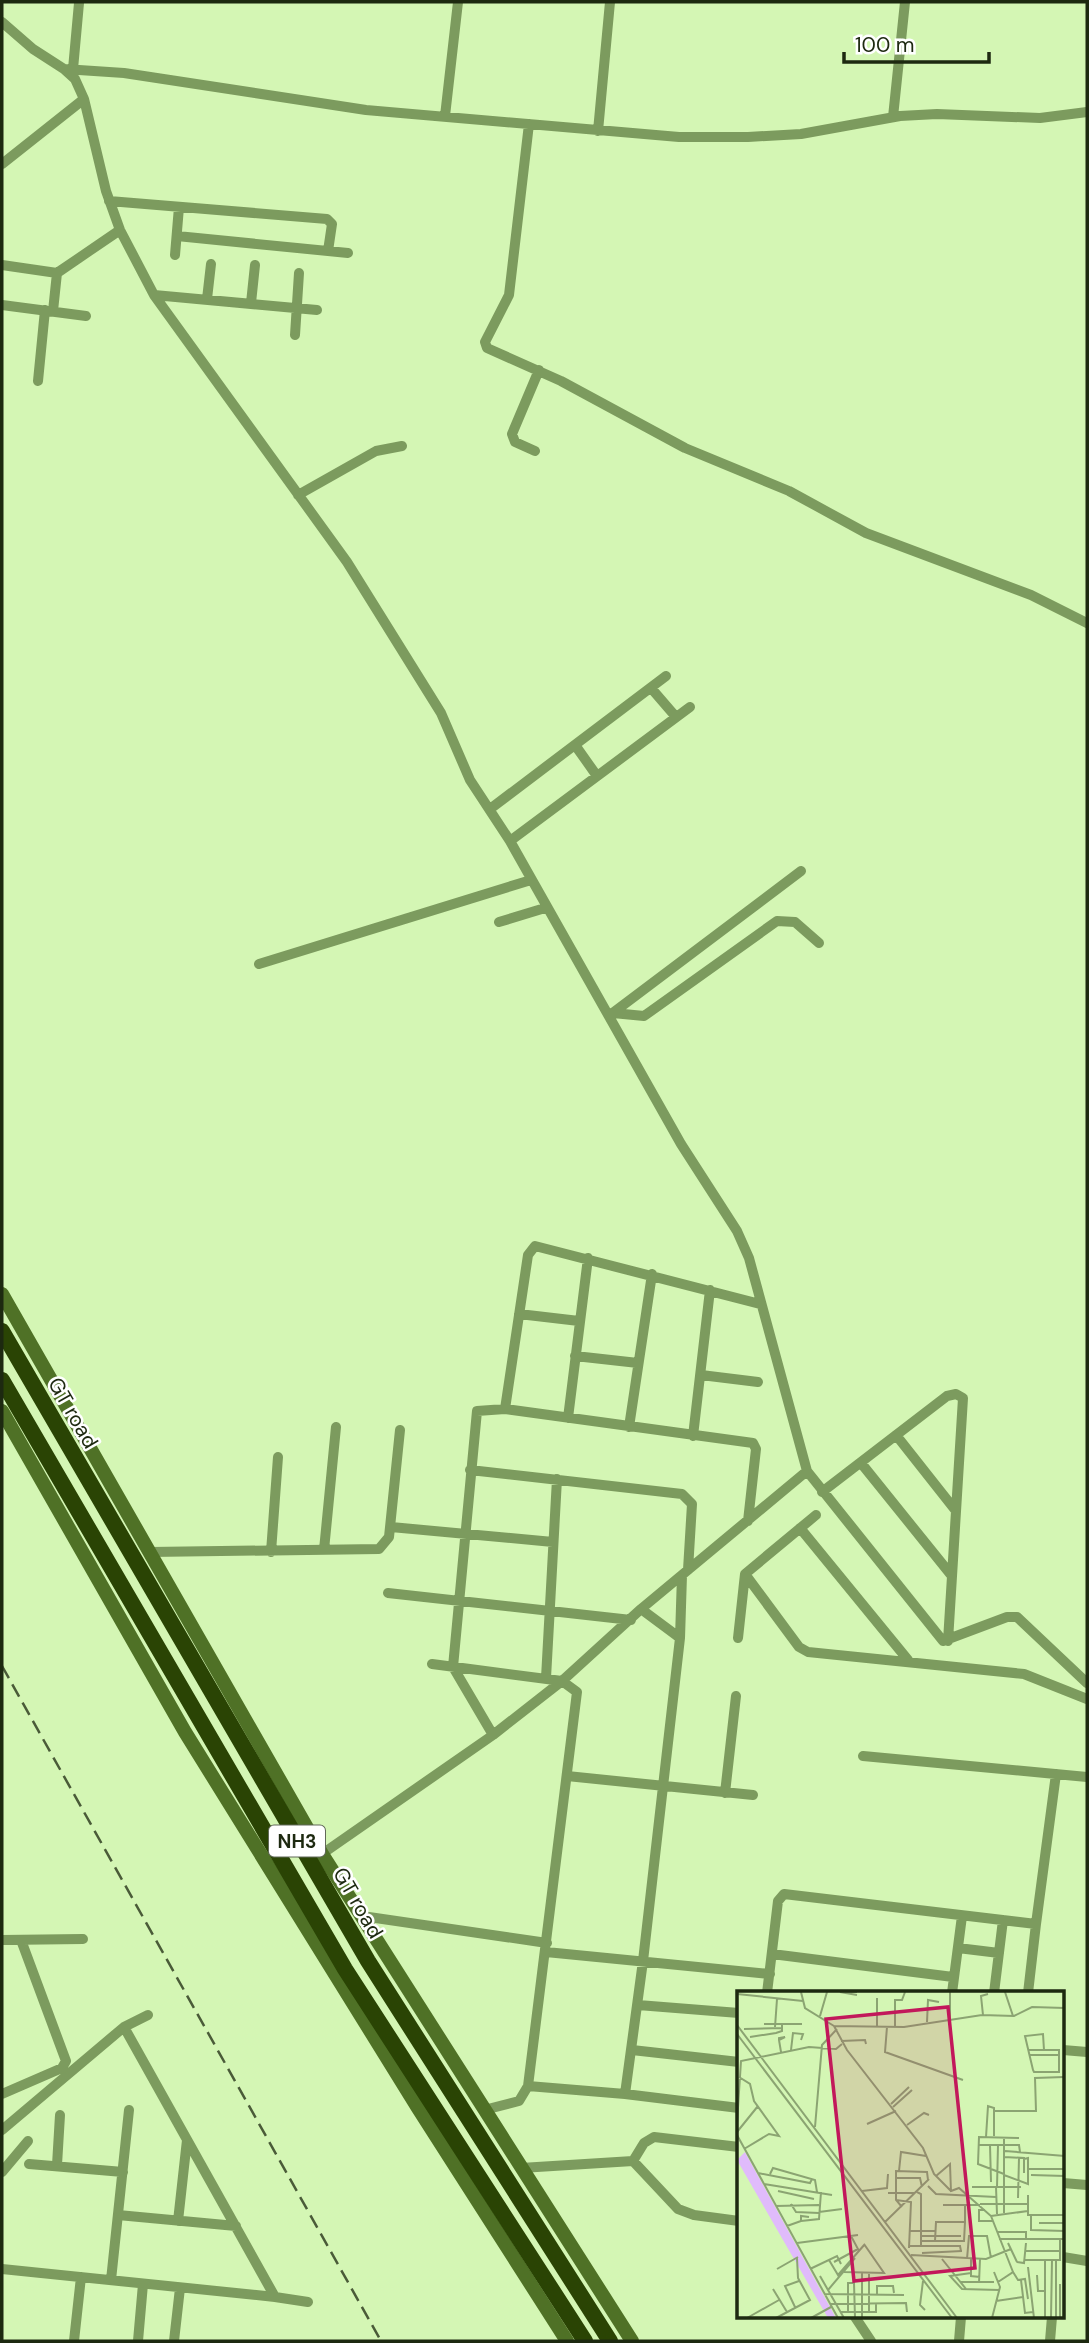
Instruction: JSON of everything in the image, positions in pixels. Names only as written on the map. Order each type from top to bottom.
[{"type":"highway","name":"GT road","points":[[2,1331],[368,1961],[610,2341]]},
{"type":"highway","name":"NH3","points":[[2,1380],[345,1969],[585,2341]]},
{"type":"main road","points":[[2,1294],[323,1854],[632,2341]]},
{"type":"main road","points":[[2,1411],[185,1732],[425,2119],[567,2341]]},
{"type":"street","points":[[445,117],[458,2]]},
{"type":"street","points":[[597,131],[610,2]]},
{"type":"street","points":[[893,117],[905,2]]},
{"type":"street","points":[[69,69],[79,3]]},
{"type":"street","points":[[3,27],[69,69],[84,99],[109,201],[120,230],[154,295],[351,569],[441,713],[470,780],[510,841],[545,908],[610,1015],[681,1144],[737,1231],[749,1258],[807,1471],[941,1639],[948,1641],[1007,1617],[1017,1617],[1087,1684]]},
{"type":"street","points":[[69,69],[124,73],[366,110],[597,131],[748,137],[833,130],[893,117],[937,114],[1040,117],[1087,111]]},
{"type":"street","points":[[2,164],[84,99]]},
{"type":"street","points":[[529,124],[509,295],[485,342],[487,348],[539,370],[685,447],[789,491],[866,533],[1031,595],[1087,623]]},
{"type":"street","points":[[109,201],[327,219],[332,224],[328,251]]},
{"type":"street","points":[[175,255],[179,207]]},
{"type":"street","points":[[2,265],[57,273],[120,230]]},
{"type":"street","points":[[177,236],[348,253]]},
{"type":"street","points":[[207,299],[211,264]]},
{"type":"street","points":[[251,303],[255,265]]},
{"type":"street","points":[[38,381],[57,273]]},
{"type":"street","points":[[295,335],[299,273]]},
{"type":"street","points":[[154,295],[317,310]]},
{"type":"street","points":[[2,304],[86,316]]},
{"type":"street","points":[[535,451],[515,442],[512,434],[539,370]]},
{"type":"street","points":[[298,495],[371,454],[402,446]]},
{"type":"street","points":[[491,809],[666,676]]},
{"type":"street","points":[[651,688],[676,717]]},
{"type":"street","points":[[510,841],[690,706]]},
{"type":"street","points":[[575,745],[597,776]]},
{"type":"street","points":[[610,1015],[801,871]]},
{"type":"street","points":[[259,964],[531,880]]},
{"type":"street","points":[[499,922],[545,908]]},
{"type":"street","points":[[610,1015],[647,1014],[777,922],[795,922],[819,943]]},
{"type":"street","points":[[505,1409],[531,1249],[542,1247],[588,1258],[760,1304]]},
{"type":"street","points":[[568,1419],[588,1258]]},
{"type":"street","points":[[629,1427],[652,1275]]},
{"type":"street","points":[[693,1436],[710,1290]]},
{"type":"street","points":[[519,1314],[579,1321]]},
{"type":"street","points":[[575,1356],[638,1363]]},
{"type":"street","points":[[701,1374],[758,1382]]},
{"type":"street","points":[[822,1492],[947,1396],[956,1394],[963,1398],[948,1641]]},
{"type":"street","points":[[493,1735],[453,1667],[457,1601],[477,1411],[505,1409],[755,1445],[748,1521]]},
{"type":"street","points":[[324,1550],[336,1427]]},
{"type":"street","points":[[150,1552],[379,1549],[386,1544],[391,1527],[400,1430]]},
{"type":"street","points":[[896,1435],[956,1511]]},
{"type":"street","points":[[271,1552],[278,1457]]},
{"type":"street","points":[[861,1463],[952,1576]]},
{"type":"street","points":[[470,1470],[687,1496],[692,1504],[680,1638],[638,2005],[625,2094]]},
{"type":"street","points":[[323,1854],[493,1735],[562,1681],[641,1609],[807,1471]]},
{"type":"street","points":[[546,1678],[557,1479]]},
{"type":"street","points":[[738,1638],[745,1574],[816,1515]]},
{"type":"street","points":[[391,1527],[554,1542]]},
{"type":"street","points":[[800,1528],[908,1660]]},
{"type":"street","points":[[745,1574],[802,1650],[1024,1674],[1087,1699]]},
{"type":"street","points":[[388,1593],[631,1620]]},
{"type":"street","points":[[641,1609],[680,1638]]},
{"type":"street","points":[[432,1664],[562,1681],[577,1692],[528,2086],[519,2101],[484,2110]]},
{"type":"street","points":[[725,1793],[736,1696]]},
{"type":"street","points":[[863,1756],[1087,1777]]},
{"type":"street","points":[[1028,1991],[1056,1774]]},
{"type":"street","points":[[567,1776],[752,1795]]},
{"type":"street","points":[[767,1991],[778,1901],[785,1894],[1036,1924]]},
{"type":"street","points":[[362,1916],[546,1948],[769,1974]]},
{"type":"street","points":[[951,1991],[962,1916]]},
{"type":"street","points":[[994,1991],[1003,1920]]},
{"type":"street","points":[[2,1940],[83,1939]]},
{"type":"street","points":[[2,2094],[62,2067],[66,2061],[21,1940]]},
{"type":"street","points":[[957,1948],[999,1953]]},
{"type":"street","points":[[772,1954],[953,1977]]},
{"type":"street","points":[[638,2005],[737,2012]]},
{"type":"street","points":[[2,2130],[124,2027],[148,2015]]},
{"type":"street","points":[[124,2027],[275,2297]]},
{"type":"street","points":[[632,2050],[737,2062]]},
{"type":"street","points":[[1064,2050],[1087,2052]]},
{"type":"street","points":[[528,2086],[737,2108]]},
{"type":"street","points":[[111,2280],[129,2110]]},
{"type":"street","points":[[57,2165],[60,2115]]},
{"type":"street","points":[[633,2161],[644,2143],[654,2137],[737,2147]]},
{"type":"street","points":[[178,2221],[187,2140]]},
{"type":"street","points":[[2,2172],[28,2141]]},
{"type":"street","points":[[521,2168],[633,2161]]},
{"type":"street","points":[[633,2161],[678,2209],[694,2215],[737,2221]]},
{"type":"street","points":[[29,2164],[123,2172]]},
{"type":"street","points":[[1064,2183],[1087,2185]]},
{"type":"street","points":[[118,2215],[236,2226]]},
{"type":"street","points":[[1064,2257],[1087,2261]]},
{"type":"street","points":[[2,2269],[308,2302]]},
{"type":"street","points":[[74,2341],[80,2277]]},
{"type":"street","points":[[138,2341],[143,2284]]},
{"type":"street","points":[[174,2341],[180,2288]]},
{"type":"street","points":[[856,2318],[871,2341]]},
{"type":"street","points":[[959,2341],[961,2318]]},
{"type":"street","points":[[1049,2341],[1052,2318]]},
{"type":"railway","points":[[2,1666],[381,2341]]}]
